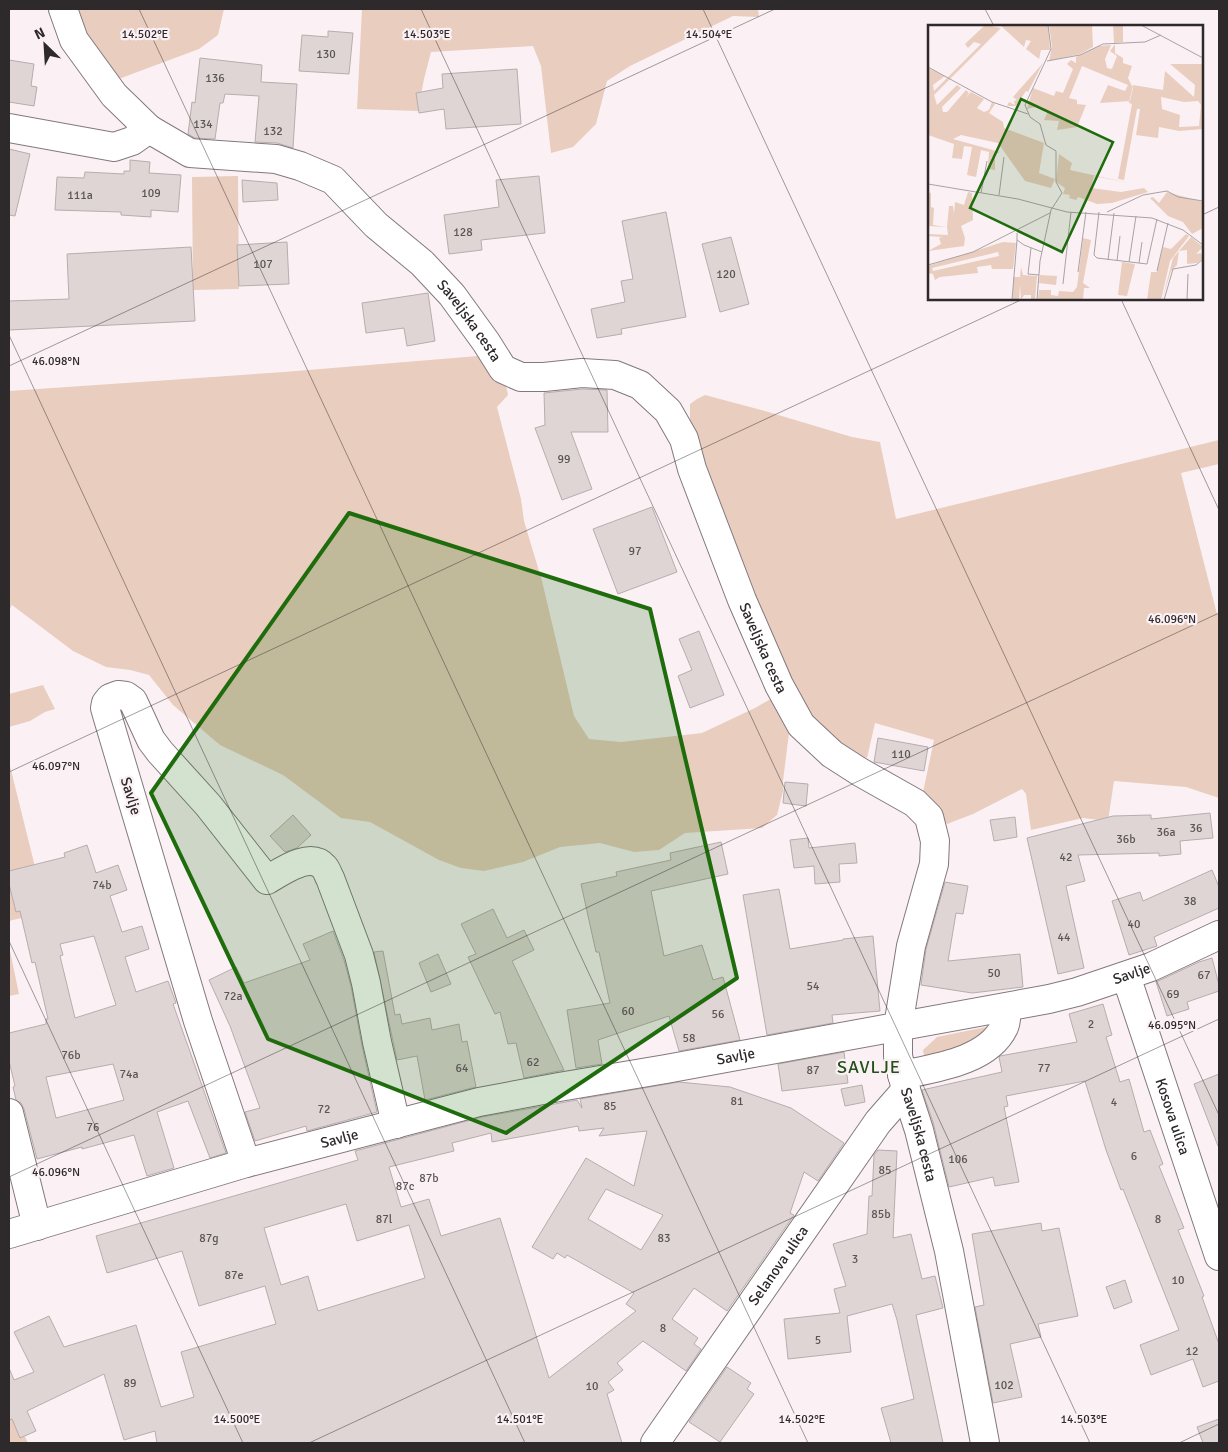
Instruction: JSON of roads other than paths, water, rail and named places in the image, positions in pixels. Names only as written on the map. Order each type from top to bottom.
[{"type":"street","name":"Saveljska cesta","points":[[63,9],[74,40],[114,95],[149,129],[190,153],[276,159],[300,166],[333,180],[376,225],[422,263],[452,295],[486,342],[502,370],[521,377],[582,374],[614,375],[640,385],[668,411],[684,439],[692,469],[742,600],[779,685],[801,724],[832,754],[915,803],[929,817],[935,841],[934,864],[911,946],[898,1027],[898,1056],[919,1130],[949,1251],[985,1443]]},
{"type":"street","points":[[9,128],[114,147],[132,141],[149,129]]},
{"type":"street","name":"Savlje","points":[[246,1163],[198,1021],[105,708],[110,698],[118,695],[126,696],[133,701],[160,752],[208,805],[267,880],[287,868],[300,863],[313,861],[324,866],[359,955],[396,1124]]},
{"type":"street","name":"Savlje","points":[[9,1234],[246,1163],[480,1102],[559,1086],[666,1069],[1007,1008],[1068,994],[1126,976],[1178,955],[1219,935]]},
{"type":"street","name":"Kosova ulica","points":[[1126,976],[1219,1256]]},
{"type":"street","points":[[904,1082],[960,1062],[981,1051],[993,1041],[1004,1026],[1007,1008]]},
{"type":"street","name":"Selanova ulica","points":[[655,1443],[904,1082]]},
{"type":"street","points":[[9,1113],[37,1226]]},
{"type":"district","name":"SAVLJE","points":[[869,1067]]}]
